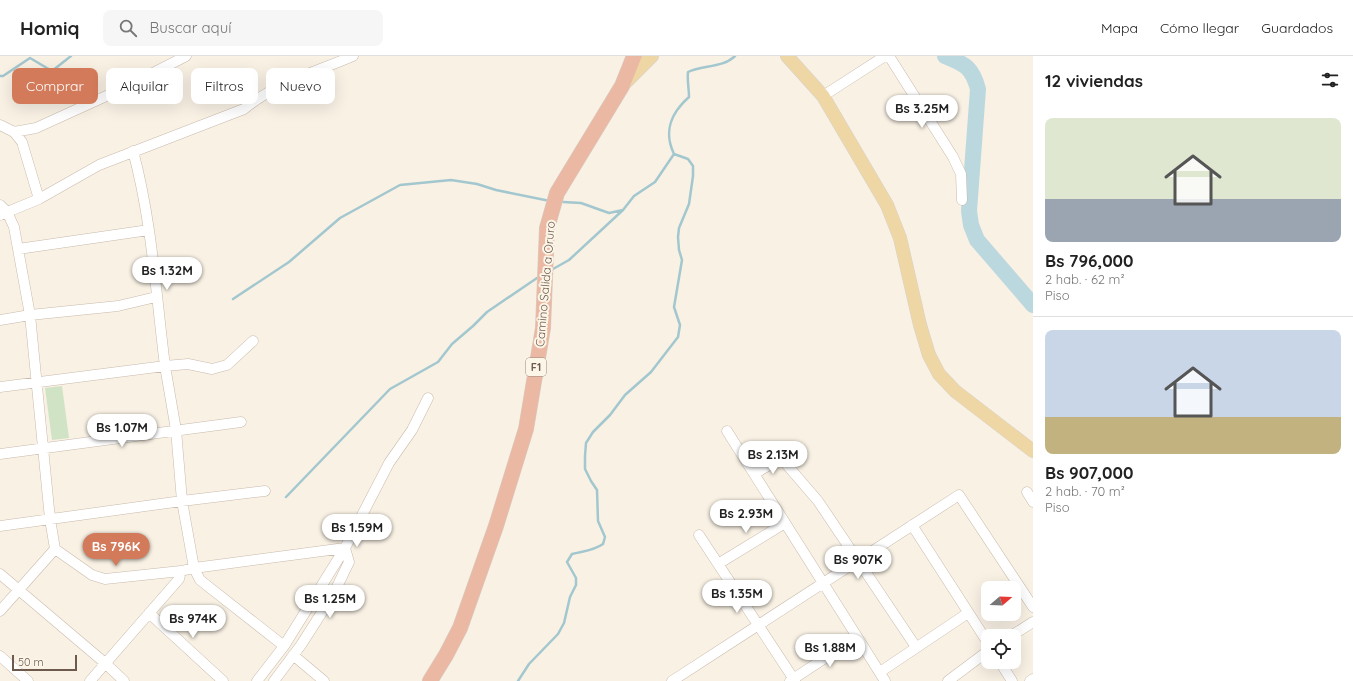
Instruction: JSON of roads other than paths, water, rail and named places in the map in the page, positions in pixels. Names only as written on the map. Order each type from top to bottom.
[{"type":"highway","name":"Camino Salida a Oruro","points":[[430,681],[446,656],[460,628],[496,526],[526,429],[543,328],[547,228],[557,193],[622,86],[634,56]]},
{"type":"main road","points":[[622,86],[652,56]]},
{"type":"main road","points":[[787,56],[823,96],[887,205],[900,238],[920,325],[929,355],[939,374],[955,391],[1033,451]]},
{"type":"street","points":[[14,132],[36,128],[126,87],[186,56]]},
{"type":"street","points":[[345,548],[181,571],[105,579],[92,575],[55,549],[50,520],[30,315],[14,227],[2,210],[38,200],[99,164],[244,109],[254,100],[283,84],[353,56]]},
{"type":"street","points":[[823,96],[885,56]]},
{"type":"street","points":[[889,56],[954,157],[961,174],[962,200]]},
{"type":"street","points":[[0,125],[14,132],[22,142],[38,200]]},
{"type":"street","points":[[134,151],[149,230],[165,366],[176,430],[182,501],[194,568],[200,580],[284,646]]},
{"type":"street","points":[[18,249],[149,230]]},
{"type":"street","points":[[0,320],[30,315],[118,306],[156,297]]},
{"type":"street","points":[[0,387],[188,364],[212,369],[227,365],[253,341]]},
{"type":"street","points":[[257,681],[284,646],[345,548],[389,463],[412,430],[428,398]]},
{"type":"street","points":[[0,454],[242,422]]},
{"type":"street","points":[[727,431],[885,681]]},
{"type":"street","points":[[754,474],[781,458],[818,501],[916,647]]},
{"type":"street","points":[[0,526],[265,491]]},
{"type":"street","points":[[1027,492],[1033,502]]},
{"type":"street","points":[[672,681],[959,495],[1033,607]]},
{"type":"street","points":[[718,564],[785,523]]},
{"type":"street","points":[[912,525],[981,632]]},
{"type":"street","points":[[698,535],[793,680],[857,637]]},
{"type":"street","points":[[274,681],[333,595],[349,562],[345,548]]},
{"type":"street","points":[[0,611],[55,549]]},
{"type":"street","points":[[90,681],[178,579],[181,571]]},
{"type":"street","points":[[0,574],[105,663],[124,681]]},
{"type":"street","points":[[149,612],[223,681]]},
{"type":"street","points":[[880,672],[968,613]]},
{"type":"street","points":[[1021,630],[1033,622]]},
{"type":"street","points":[[293,655],[324,681]]},
{"type":"street","points":[[0,656],[28,681]]},
{"type":"street","points":[[948,681],[981,656]]},
{"type":"street","points":[[1004,669],[1012,681]]},
{"type":"waterway","points":[[0,76],[3,76],[30,58],[52,71],[71,56]]},
{"type":"waterway","points":[[518,681],[529,664],[558,634],[564,623],[570,597],[576,585],[576,578],[567,562],[572,554],[592,549],[603,544],[605,537],[598,521],[597,490],[585,469],[586,443],[593,432],[610,415],[625,395],[651,372],[678,337],[680,325],[674,307],[682,260],[679,250],[678,237],[679,228],[689,204],[693,166],[688,159],[674,154],[669,138],[669,130],[673,116],[689,97],[688,72],[725,63],[735,56]]},
{"type":"waterway","points":[[945,56],[958,61],[967,67],[973,76],[978,89],[969,211],[971,225],[977,240],[1033,305]]},
{"type":"waterway","points":[[563,202],[581,203],[609,213],[623,210],[634,196],[655,182],[674,154]]},
{"type":"waterway","points":[[233,299],[289,262],[340,218],[400,185],[451,180],[477,184],[496,190],[550,201]]},
{"type":"waterway","points":[[553,269],[569,260],[623,210]]},
{"type":"waterway","points":[[286,497],[390,389],[438,362],[452,344],[487,312],[537,278]]}]
